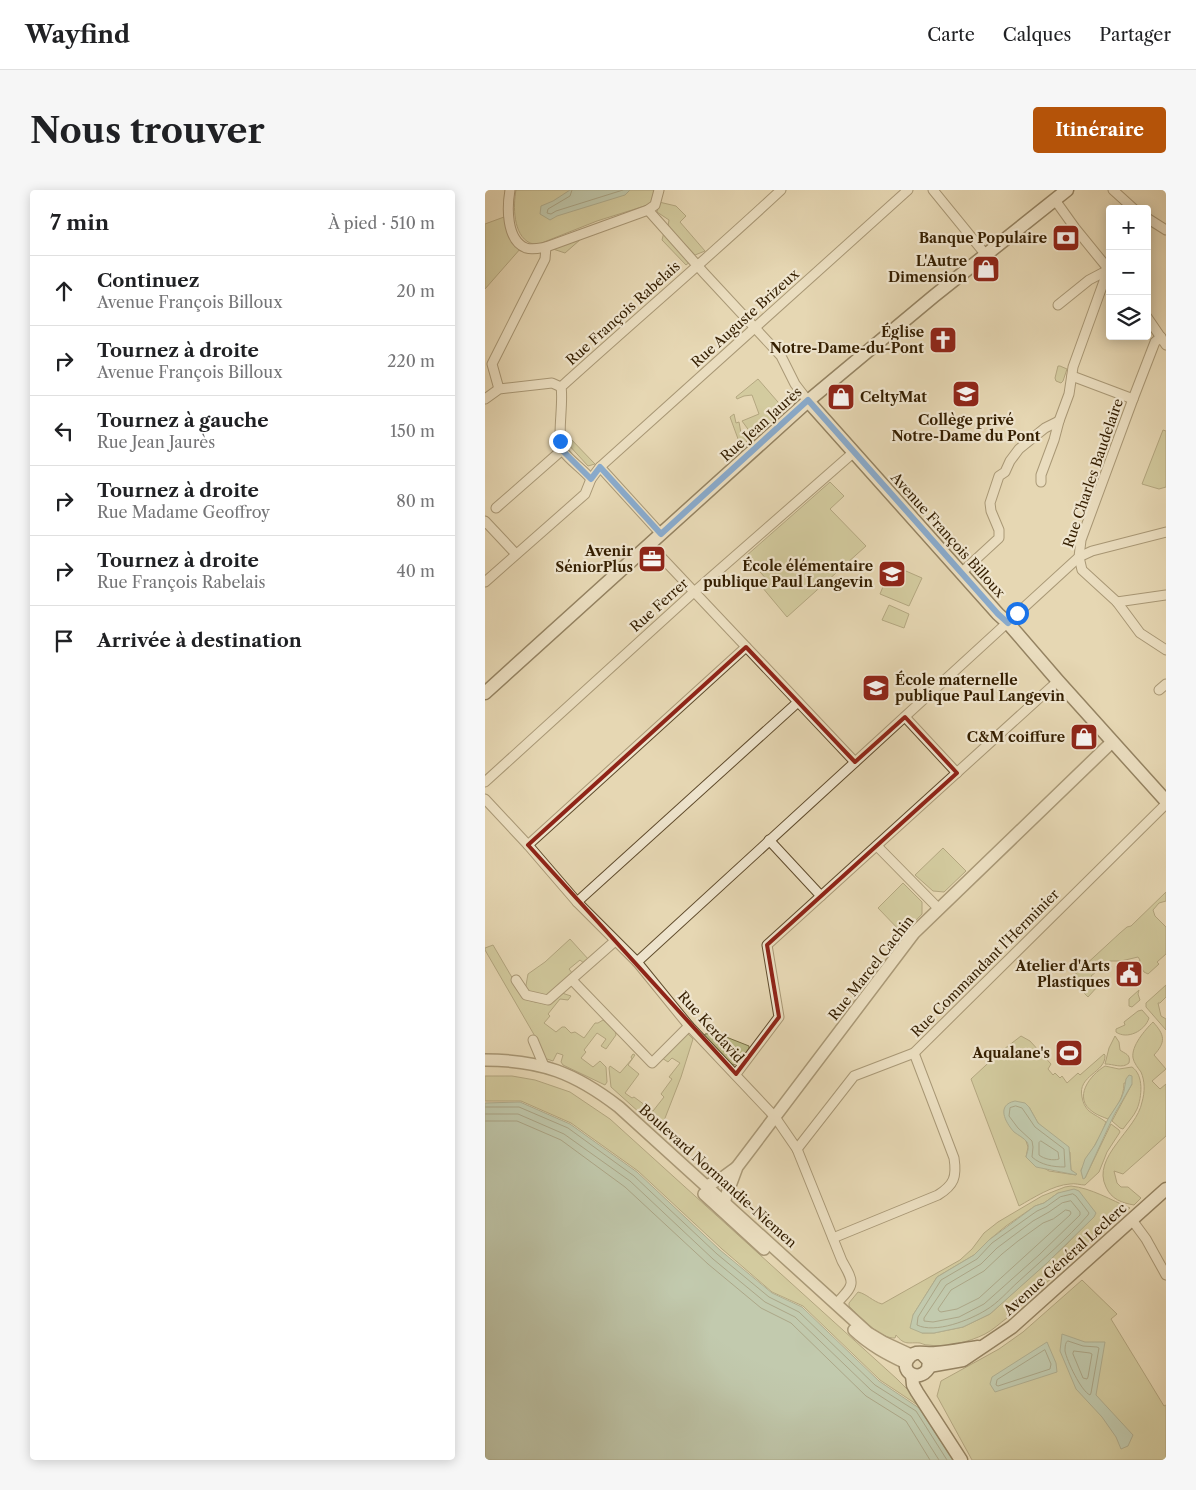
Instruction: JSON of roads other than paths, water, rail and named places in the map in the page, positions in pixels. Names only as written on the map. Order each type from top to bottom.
[{"type":"main road","name":"Rue Jean Jaurès","points":[[485,693],[808,400],[1067,190]]},
{"type":"main road","name":"Avenue François Billoux","points":[[808,400],[1166,803]]},
{"type":"main road","name":"Avenue Général Leclerc","points":[[917,1365],[981,1347],[1012,1327],[1166,1189]]},
{"type":"main road","points":[[917,1365],[913,1385],[961,1460]]},
{"type":"street","points":[[510,190],[508,206],[510,228],[514,236],[526,248],[536,249],[648,210],[655,205],[659,190]]},
{"type":"street","name":"Rue François Rabelais","points":[[561,387],[698,264],[713,253],[781,190]]},
{"type":"street","name":"Rue Auguste Brizeux","points":[[485,582],[585,494],[591,479],[600,467],[908,190]]},
{"type":"street","points":[[933,190],[986,255]]},
{"type":"street","points":[[1113,190],[1130,205]]},
{"type":"street","points":[[1055,200],[1106,266]]},
{"type":"street","points":[[648,210],[781,356],[795,384],[808,400]]},
{"type":"street","points":[[1151,221],[1166,230]]},
{"type":"street","points":[[499,388],[492,364],[545,259],[546,247]]},
{"type":"street","points":[[1058,305],[1089,280],[1106,272]]},
{"type":"street","points":[[1041,482],[1041,475],[1055,440],[1059,421],[1069,394],[1073,367],[1106,278]]},
{"type":"street","points":[[1151,324],[1163,341]]},
{"type":"street","name":"Rue Charles Baudelaire","points":[[637,962],[1079,557],[1081,540],[1155,342],[1163,341]]},
{"type":"street","points":[[1071,376],[1133,399]]},
{"type":"street","points":[[485,399],[499,388],[552,383],[561,387],[563,396],[560,441],[562,450],[591,479]]},
{"type":"street","points":[[961,573],[999,538],[999,530],[991,511],[990,503],[999,476],[1005,472],[1019,449],[1045,428],[1059,421]]},
{"type":"street","points":[[496,508],[562,450]]},
{"type":"street","name":"Rue Ferrer","points":[[485,782],[693,592],[854,452]]},
{"type":"street","points":[[600,467],[661,534]]},
{"type":"street","points":[[485,521],[517,554]]},
{"type":"street","points":[[1166,532],[1092,551],[1079,557],[1082,570],[1117,602],[1140,633],[1166,650]]},
{"type":"street","points":[[649,544],[855,762]]},
{"type":"street","points":[[1117,602],[1166,595]]},
{"type":"street","points":[[528,845],[746,647]]},
{"type":"street","points":[[735,1074],[779,1017],[767,945],[1058,681]]},
{"type":"street","points":[[1159,690],[1166,684]]},
{"type":"street","points":[[577,902],[799,702]]},
{"type":"street","points":[[905,718],[957,773]]},
{"type":"street","name":"Rue Marcel Cachin","points":[[707,1186],[737,1167],[914,933],[1112,742]]},
{"type":"street","name":"Rue Kerdavid","points":[[485,799],[577,902],[637,962],[689,1026],[775,1117],[797,1149],[851,1281],[849,1289],[836,1304]]},
{"type":"street","name":"Rue Commandant l'Herminier","points":[[797,1149],[854,1076],[913,1053],[1166,803]]},
{"type":"street","points":[[769,840],[821,896]]},
{"type":"street","points":[[877,846],[939,909]]},
{"type":"street","points":[[516,980],[526,995],[548,1000],[615,941]]},
{"type":"street","points":[[572,980],[652,1063],[689,1026]]},
{"type":"street","points":[[533,1040],[544,1066]]},
{"type":"street","points":[[833,1238],[938,1195],[947,1190],[955,1178],[954,1158],[913,1053]]},
{"type":"street","name":"Boulevard Normandie-Niemen","points":[[485,1060],[514,1061],[544,1066],[576,1079],[599,1092],[619,1107],[868,1332],[917,1365]]},
{"type":"street","name":"Boulevard Normandie-Niemen","points":[[485,1067],[513,1068],[541,1073],[573,1085],[596,1098],[622,1119],[864,1339],[880,1350],[917,1365]]},
{"type":"street","name":"Rue Marcel Cachin","points":[[724,1202],[737,1167]]},
{"type":"street","points":[[1131,1220],[1145,1239],[1166,1275]]},
{"type":"water","points":[[570,190],[630,190],[625,195],[557,216],[550,220],[540,214],[541,206]]},
{"type":"water","points":[[1129,1075],[1132,1076],[1132,1084],[1114,1115],[1083,1179],[1081,1171],[1085,1159],[1121,1099],[1126,1079]]},
{"type":"water","points":[[1015,1101],[1025,1103],[1038,1123],[1069,1147],[1071,1170],[1076,1175],[1036,1167],[1026,1157],[1027,1142],[1014,1132],[1005,1119],[1004,1114],[1006,1106]]},
{"type":"water","points":[[520,1102],[570,1124],[637,1172],[720,1250],[772,1293],[802,1307],[879,1381],[919,1408],[953,1460],[485,1460],[485,1103]]},
{"type":"water","points":[[1074,1189],[1079,1191],[1096,1213],[1094,1217],[1047,1263],[990,1314],[963,1327],[934,1333],[922,1333],[910,1328],[913,1315],[937,1277],[974,1255],[989,1240],[1035,1206],[1044,1203],[1058,1193]]},
{"type":"water","points":[[1062,1334],[1085,1342],[1105,1342],[1096,1395],[1133,1435],[1128,1446],[1121,1449],[1116,1437],[1102,1417],[1076,1389],[1060,1351]]},
{"type":"water","points":[[1047,1342],[1056,1363],[1057,1372],[995,1392],[990,1384],[992,1377]]},
{"type":"place","name":"Banque Populaire","points":[[1066,238]]},
{"type":"place","name":"L'Autre Dimension","points":[[986,269]]},
{"type":"place","name":"Église Notre-Dame-du-Pont","points":[[943,340]]},
{"type":"place","name":"Collège privé Notre-Dame du Pont","points":[[966,394]]},
{"type":"place","name":"CeltyMat","points":[[841,397]]},
{"type":"place","name":"Avenir SéniorPlus","points":[[652,559]]},
{"type":"place","name":"École élémentaire publique Paul Langevin","points":[[892,574]]},
{"type":"place","name":"École maternelle publique Paul Langevin","points":[[876,688]]},
{"type":"place","name":"C&M coiffure","points":[[1084,737]]},
{"type":"place","name":"Atelier d'Arts Plastiques","points":[[1129,974]]},
{"type":"place","name":"Aqualane's","points":[[1069,1053]]}]
